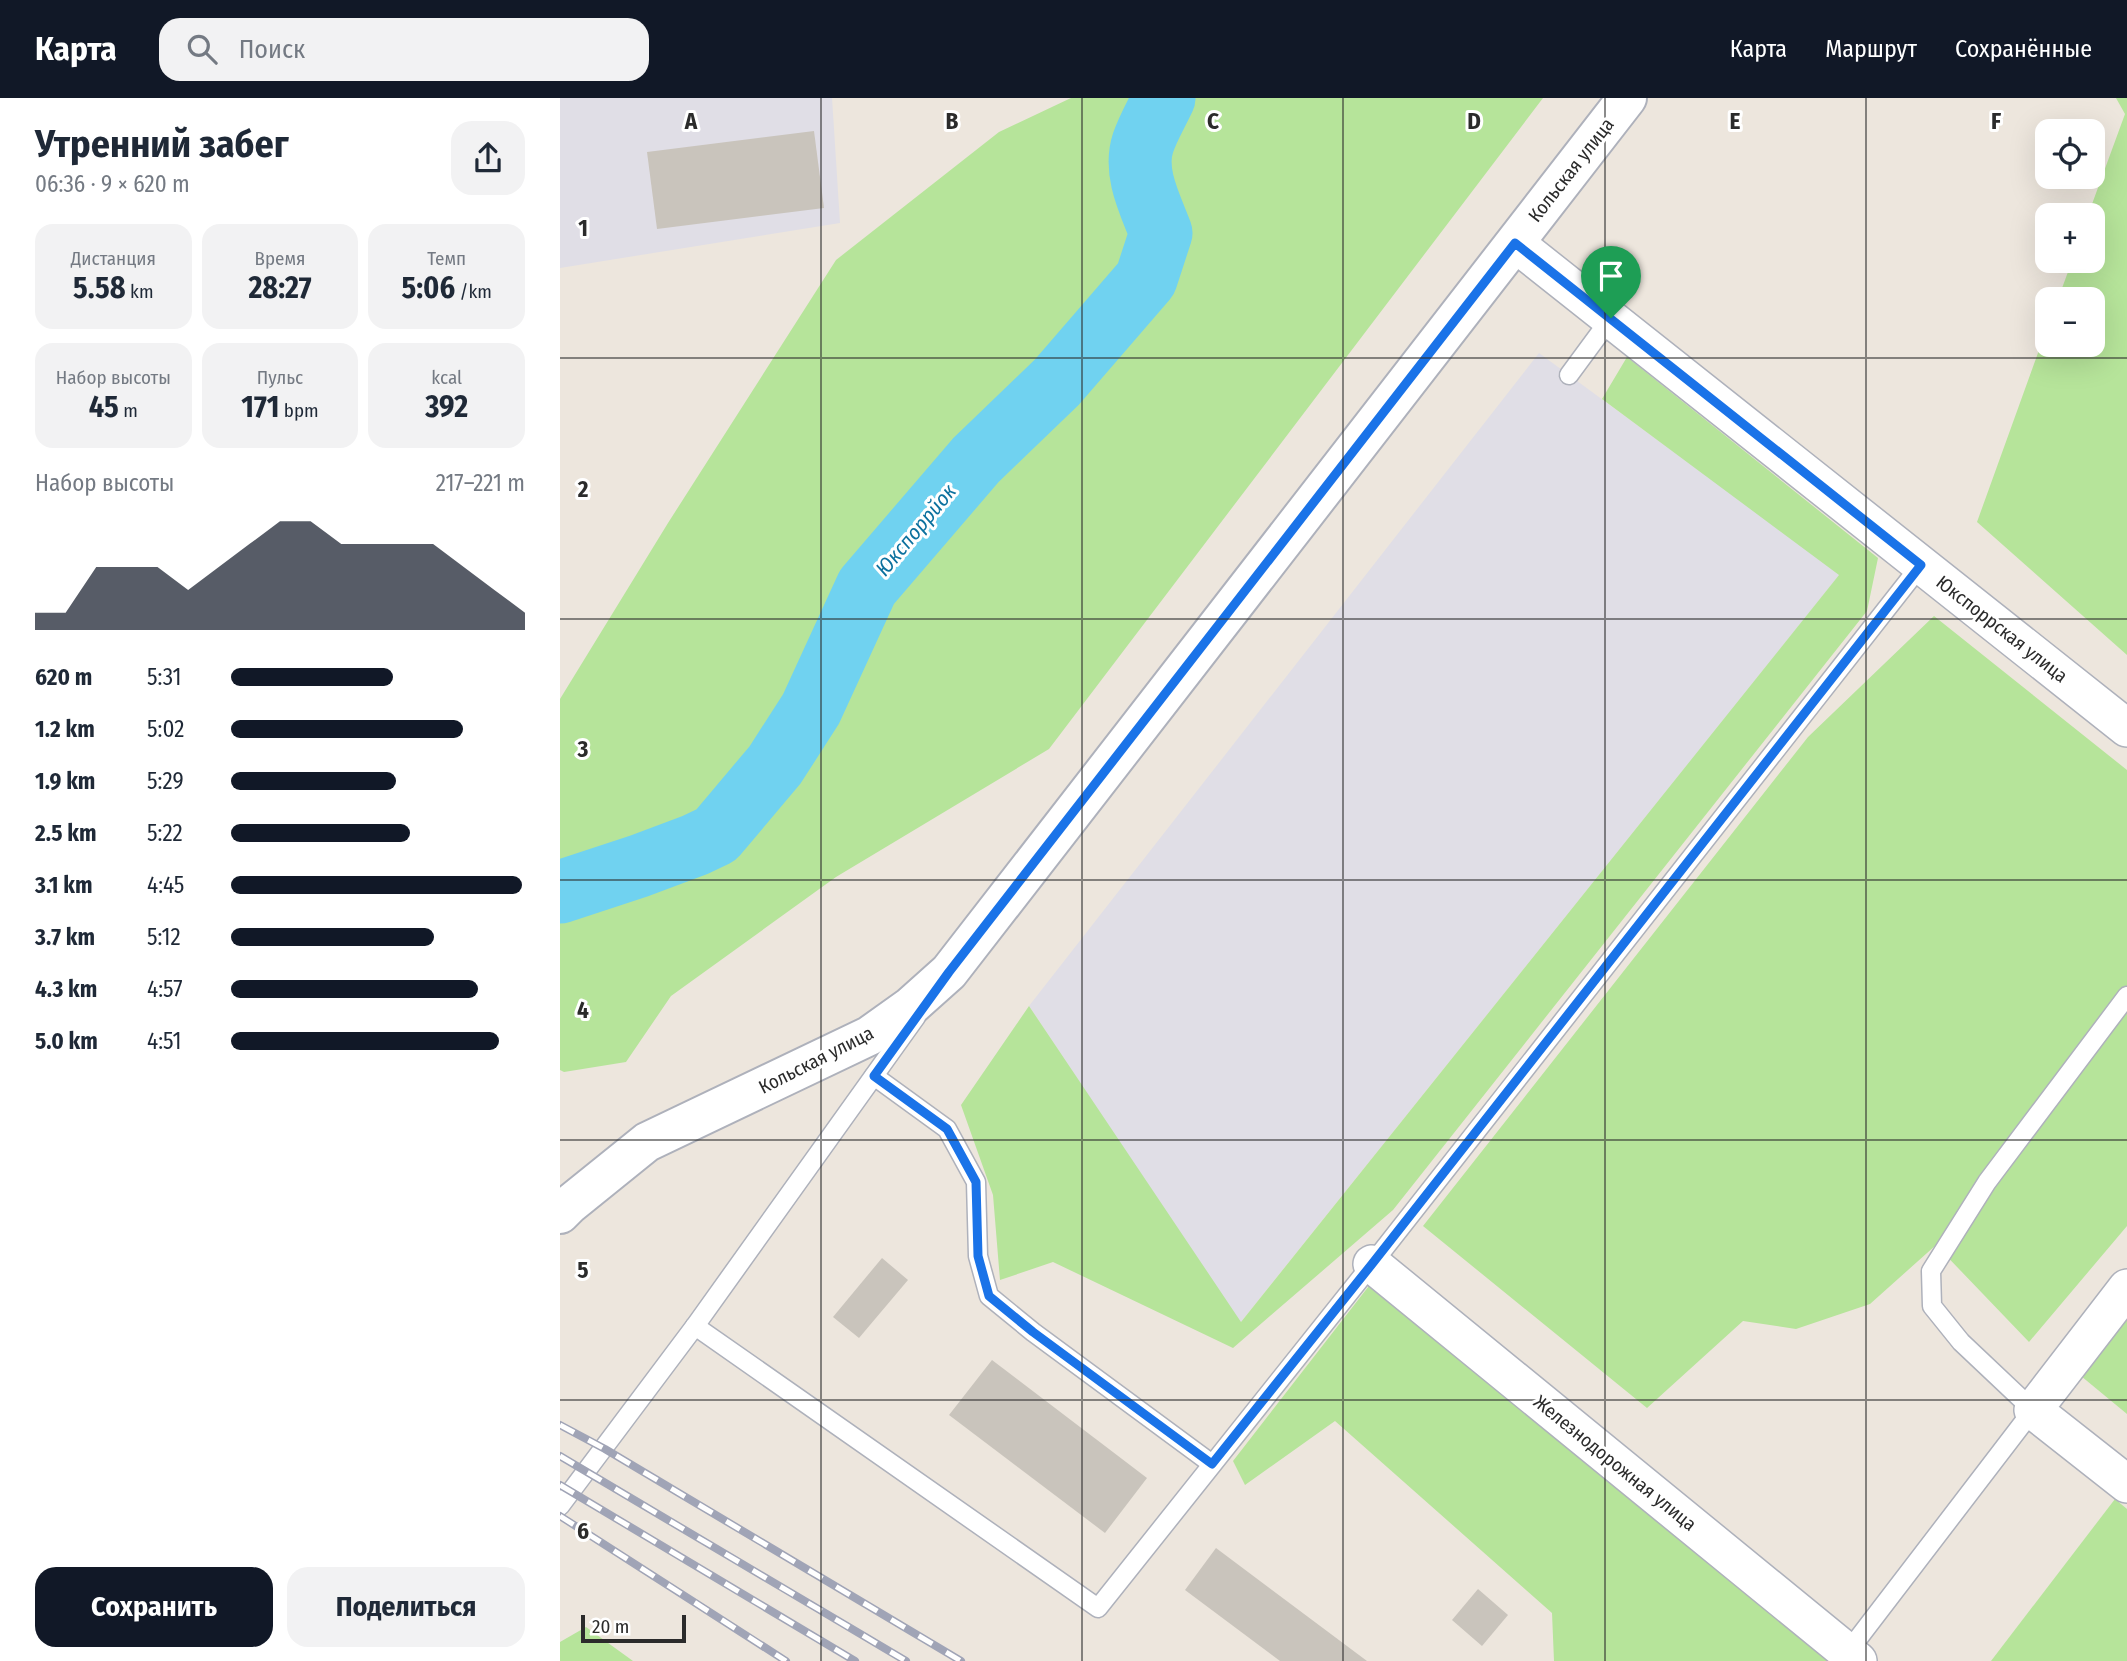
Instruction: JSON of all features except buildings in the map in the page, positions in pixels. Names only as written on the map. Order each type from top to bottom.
[{"type":"street","name":"Кольская улица","points":[[560,1214],[648,1142],[869,1036],[911,1006],[949,972],[1627,98]]},
{"type":"street","name":"Юкспоррская улица","points":[[1515,243],[2127,728]]},
{"type":"street","name":"Железнодорожная улица","points":[[1372,1264],[1853,1657]]},
{"type":"street","points":[[2127,1287],[2033,1410],[2127,1484]]},
{"type":"lane","points":[[1569,375],[1611,318]]},
{"type":"lane","points":[[695,1326],[1097,1608],[1372,1264],[1921,565]]},
{"type":"lane","points":[[560,1506],[695,1326],[949,972]]},
{"type":"lane","points":[[1853,1657],[2033,1410],[1961,1342],[1932,1306],[1931,1271],[1987,1182],[2127,996]]},
{"type":"lane","points":[[874,1076],[947,1129],[976,1182],[978,1256],[989,1296],[1033,1332],[1212,1464]]},
{"type":"shaded area","points":[[560,98],[832,98],[840,223],[560,268]]},
{"type":"shaded area","points":[[1539,353],[1840,574],[1240,1323],[1029,1006]]},
{"type":"green space","points":[[1071,98],[1543,98],[1049,749],[836,877],[671,996],[626,1062],[564,1072],[560,1070],[560,699],[668,523],[836,260],[999,132]]},
{"type":"green space","points":[[2116,98],[2127,98],[2127,655],[1977,522],[2037,357],[2105,357],[2105,287],[2062,287],[2068,273],[2105,273],[2105,203],[2092,203],[2098,189],[2105,189],[2105,169],[2125,114]]},
{"type":"green space","points":[[1627,357],[1878,558],[1867,611],[1393,1210],[1233,1348],[1053,1262],[1000,1280],[993,1195],[961,1105],[1029,1006],[1241,1322],[1839,575],[1602,399]]},
{"type":"green space","points":[[1934,616],[2127,770],[2127,1226],[2029,1342],[1936,1245],[1870,1304],[1796,1329],[1743,1321],[1647,1408],[1423,1226],[1808,737]]},
{"type":"green space","points":[[1372,1282],[1833,1661],[1554,1661],[1552,1613],[1335,1421],[1245,1485],[1233,1461]]},
{"type":"green space","points":[[2127,1319],[2127,1414],[2081,1376]]},
{"type":"green space","points":[[2115,1499],[2127,1509],[2127,1661],[1991,1661]]},
{"type":"green space","points":[[586,1627],[633,1661],[560,1661],[560,1642]]},
{"type":"waterway","name":"Юкспоррйок","points":[[560,892],[639,866],[716,835],[775,765],[811,709],[867,587],[976,460],[1057,382],[1146,279],[1161,233],[1144,189],[1140,154],[1145,137],[1164,98]]},
{"type":"railway","points":[[560,1425],[605,1449],[961,1661]]},
{"type":"railway","points":[[560,1456],[906,1661]]},
{"type":"railway","points":[[560,1485],[855,1661]]},
{"type":"railway","points":[[560,1516],[786,1661]]},
{"type":"route","points":[[1515,243],[1611,318],[1921,565],[1212,1464],[1033,1332],[989,1296],[978,1256],[976,1182],[947,1129],[874,1076],[949,972],[1515,243]]}]
